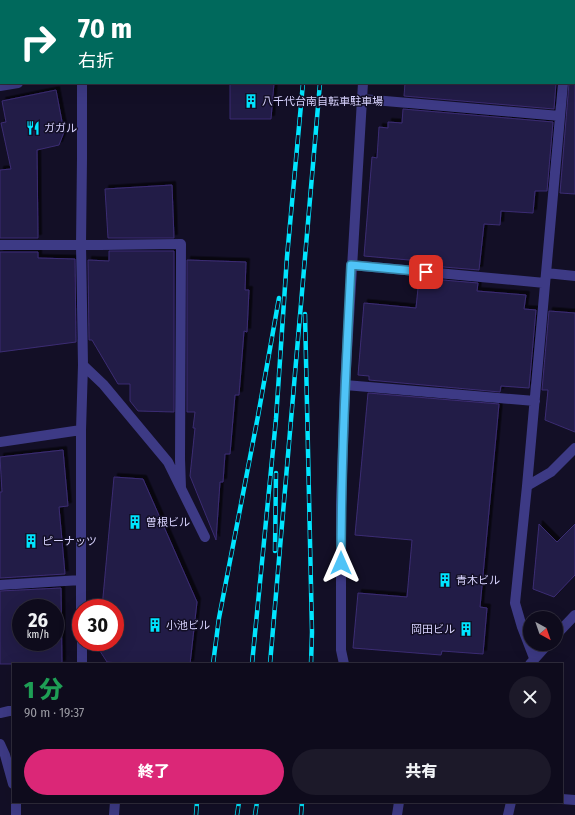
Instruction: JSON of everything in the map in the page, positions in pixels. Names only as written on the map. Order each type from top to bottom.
[{"type":"street","points":[[0,86],[12,84]]},
{"type":"street","points":[[81,599],[83,364],[81,245],[82,84]]},
{"type":"street","points":[[344,663],[341,650],[341,505],[345,385],[362,84]]},
{"type":"street","points":[[532,661],[515,603],[563,84]]},
{"type":"street","points":[[362,100],[560,116]]},
{"type":"street","points":[[0,245],[181,244],[181,488]]},
{"type":"street","points":[[351,265],[546,278],[575,276]]},
{"type":"street","points":[[83,364],[103,384],[168,462],[205,537]]},
{"type":"street","points":[[345,385],[534,401]]},
{"type":"street","points":[[0,442],[82,430]]},
{"type":"street","points":[[527,486],[551,472],[575,448]]},
{"type":"street","points":[[0,585],[81,580]]},
{"type":"street","points":[[563,628],[575,615]]},
{"type":"street","points":[[82,651],[82,663]]},
{"type":"street","points":[[532,661],[541,651]]},
{"type":"street","points":[[0,712],[12,711]]},
{"type":"street","points":[[0,744],[5,755],[12,780]]},
{"type":"street","points":[[563,799],[575,800]]},
{"type":"street","points":[[16,803],[16,815]]},
{"type":"street","points":[[114,815],[115,803]]},
{"type":"street","points":[[397,815],[399,803]]},
{"type":"street","points":[[508,815],[511,803]]},
{"type":"building","name":"八千代台南自転車駐車場","points":[[230,84],[274,84],[271,119],[230,119]]},
{"type":"building","points":[[405,84],[556,84],[554,109],[404,96]]},
{"type":"building","points":[[569,84],[575,84],[575,194],[560,193]]},
{"type":"building","points":[[56,90],[64,132],[59,145],[37,150],[38,238],[0,238],[0,170],[11,169],[1,123],[6,122],[2,101]]},
{"type":"building","points":[[403,109],[553,122],[547,191],[535,191],[533,213],[501,211],[500,225],[484,224],[479,270],[420,265],[420,261],[364,256],[372,157],[377,158],[379,127],[388,128],[388,122],[402,123]]},
{"type":"building","points":[[172,185],[174,238],[108,238],[105,189]]},
{"type":"building","points":[[109,251],[174,251],[174,412],[138,411],[130,401],[130,384],[118,384],[92,340],[89,340],[88,260],[109,261]]},
{"type":"building","points":[[0,252],[38,252],[38,258],[75,259],[76,342],[0,352]]},
{"type":"building","points":[[187,260],[246,262],[245,290],[249,290],[247,332],[244,331],[239,395],[235,395],[230,454],[225,454],[223,482],[220,482],[216,540],[190,476],[195,428],[193,428],[195,412],[187,412]]},
{"type":"building","points":[[419,278],[478,283],[477,291],[526,295],[524,309],[536,310],[529,388],[501,386],[500,392],[369,380],[369,376],[358,375],[364,303],[416,308]]},
{"type":"building","points":[[549,311],[575,313],[575,432],[545,420],[548,390],[542,390]]},
{"type":"building","points":[[368,393],[499,404],[480,607],[487,608],[483,654],[442,651],[441,655],[353,648],[358,593],[407,597],[412,540],[355,535]]},
{"type":"building","points":[[63,450],[68,506],[59,507],[65,574],[0,578],[0,492],[2,492],[0,457]]},
{"type":"building","points":[[114,477],[143,479],[197,602],[190,663],[107,662],[100,651],[124,651],[124,599],[103,599]]},
{"type":"building","points":[[539,524],[557,542],[575,524],[575,575],[554,597],[533,589]]},
{"type":"building","points":[[61,588],[61,599],[12,599],[12,651],[62,651],[62,663],[0,664],[0,591]]},
{"type":"railway","points":[[252,663],[276,419],[287,257],[303,84]]},
{"type":"railway","points":[[270,663],[320,84]]},
{"type":"railway","points":[[213,663],[219,618],[279,298]]},
{"type":"railway","points":[[305,314],[312,632],[311,663]]},
{"type":"railway","points":[[275,551],[276,473]]},
{"type":"railway","points":[[196,815],[197,803]]},
{"type":"railway","points":[[237,815],[239,803]]},
{"type":"railway","points":[[255,815],[257,803]]},
{"type":"railway","points":[[301,815],[302,803]]},
{"type":"place","name":"八千代台南自転車駐車場","points":[[251,101]]},
{"type":"place","name":"ガガル","points":[[33,128]]},
{"type":"place","name":"曽根ビル","points":[[135,522]]},
{"type":"place","name":"ピーナッツ","points":[[31,541]]},
{"type":"place","name":"青木ビル","points":[[445,580]]},
{"type":"place","name":"小池ビル","points":[[155,625]]},
{"type":"place","name":"岡田ビル","points":[[466,629]]},
{"type":"route","points":[[341,563],[341,505],[345,385],[351,265],[426,272]]}]
